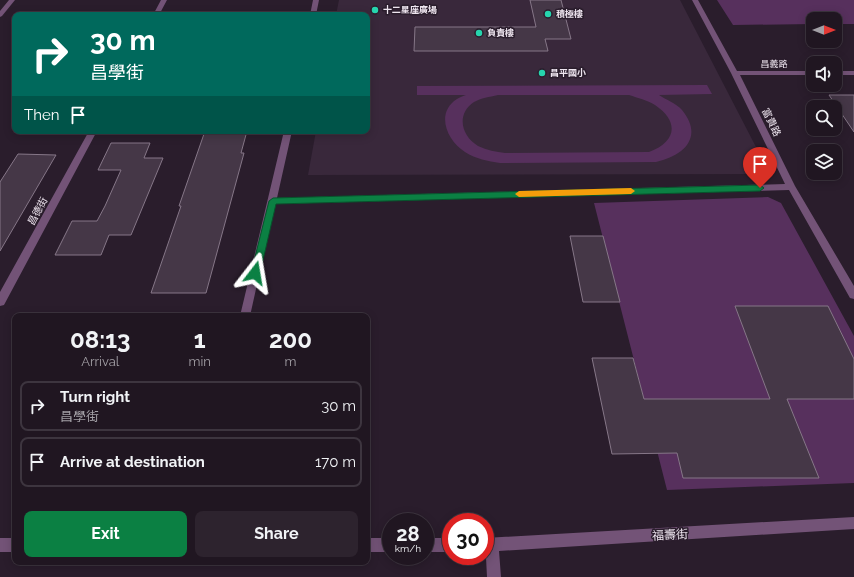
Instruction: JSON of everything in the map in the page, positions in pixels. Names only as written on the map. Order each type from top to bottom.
[{"type":"street","points":[[1,13],[12,0]]},
{"type":"street","points":[[158,12],[164,0]]},
{"type":"street","points":[[314,12],[316,0]]},
{"type":"street","name":"富貴路","points":[[695,0],[735,72],[792,187],[854,295]]},
{"type":"street","name":"昌義路","points":[[735,72],[806,73]]},
{"type":"street","points":[[842,73],[854,73]]},
{"type":"street","name":"昌德街","points":[[0,302],[91,134]]},
{"type":"street","points":[[246,313],[287,134]]},
{"type":"street","points":[[273,201],[792,187]]},
{"type":"street","name":"福壽街","points":[[494,545],[854,523]]},
{"type":"street","points":[[0,545],[12,545]]},
{"type":"street","points":[[370,545],[382,545]]},
{"type":"street","points":[[492,565],[494,577]]},
{"type":"shaded area","name":"昌平國小","points":[[339,0],[680,0],[770,174],[308,175],[315,134],[370,134],[370,12],[337,12]]},
{"type":"shaded area","points":[[717,0],[854,0],[854,24],[842,24],[842,12],[806,12],[806,24],[733,25]]},
{"type":"shaded area","points":[[707,85],[712,94],[659,95],[674,103],[682,110],[691,129],[691,137],[688,144],[675,155],[666,159],[656,162],[500,163],[482,159],[465,152],[453,141],[449,134],[446,127],[446,112],[450,105],[457,99],[466,95],[417,95],[417,86]],"holes":[[[498,95],[629,95],[646,100],[655,105],[663,111],[668,118],[672,131],[665,143],[658,148],[649,152],[502,153],[488,150],[472,142],[463,125],[463,119],[468,107],[474,102]]]},
{"type":"shaded area","points":[[768,197],[781,203],[854,336],[854,483],[667,490],[594,203]]},
{"type":"building","name":"負責樓","points":[[530,0],[561,0],[571,39],[545,39],[548,51],[414,51],[415,27],[536,27]]},
{"type":"building","points":[[829,95],[854,95],[854,132],[842,114],[842,100],[832,100]]},
{"type":"building","points":[[204,134],[246,134],[241,153],[244,153],[206,293],[151,293],[181,206],[179,206]]},
{"type":"building","points":[[111,143],[150,143],[144,158],[163,158],[131,235],[109,235],[101,255],[55,255],[72,221],[97,221],[105,206],[121,170],[98,170]]},
{"type":"building","points":[[18,154],[56,155],[0,251],[0,182]]},
{"type":"building","points":[[570,236],[603,236],[620,302],[583,302]]},
{"type":"building","points":[[735,306],[828,306],[854,359],[854,399],[787,399],[819,478],[683,478],[677,453],[612,454],[592,358],[633,358],[644,399],[770,399]]},
{"type":"slow traffic","points":[[519,194],[631,191]]},
{"type":"place","name":"十二星座廣場","points":[[375,10]]},
{"type":"place","name":"積極樓","points":[[548,14]]},
{"type":"place","name":"負責樓","points":[[479,33]]},
{"type":"place","name":"昌平國小","points":[[542,73]]},
{"type":"route","points":[[255,273],[273,201],[760,188]]}]
